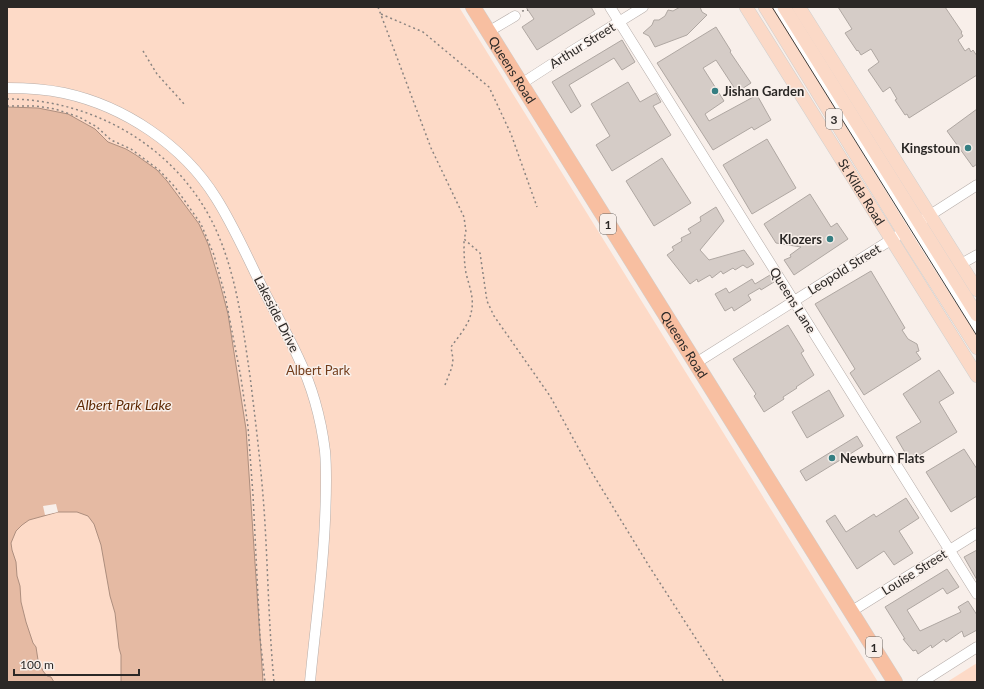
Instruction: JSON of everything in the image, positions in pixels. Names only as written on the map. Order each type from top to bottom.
[{"type":"highway","name":"Queens Road","points":[[473,7],[895,682]]},
{"type":"main road","name":"St Kilda Road","points":[[746,7],[977,376]]},
{"type":"main road","name":"St Kilda Road","points":[[764,7],[911,227],[977,315]]},
{"type":"main road","name":"St Kilda Road","points":[[784,7],[870,144],[911,227],[977,348]]},
{"type":"main road","points":[[799,7],[977,288]]},
{"type":"street","name":"Queens Lane","points":[[610,7],[977,594]]},
{"type":"street","name":"Arthur Street","points":[[521,84],[643,7]]},
{"type":"street","points":[[774,7],[977,332]]},
{"type":"street","points":[[488,32],[515,16]]},
{"type":"street","name":"Lakeside Drive","points":[[7,88],[62,93],[96,103],[139,124],[160,138],[184,159],[216,197],[298,357],[314,398],[321,427],[325,454],[326,482],[323,551],[310,682]]},
{"type":"street","points":[[870,144],[881,137]]},
{"type":"street","name":"Leopold Street","points":[[696,363],[977,185]]},
{"type":"street","points":[[961,264],[977,255]]},
{"type":"street","name":"Louise Street","points":[[852,612],[977,533]]},
{"type":"street","points":[[922,682],[977,647]]},
{"type":"path","points":[[378,7],[431,148],[464,217],[466,232],[464,239],[465,262],[473,301],[468,322],[451,347],[453,360],[452,367],[445,385]]},
{"type":"path","points":[[381,14],[423,32],[489,87],[511,134],[536,207]]},
{"type":"path","points":[[142,51],[157,74],[185,106]]},
{"type":"path","points":[[7,99],[31,100],[74,108],[120,128],[142,141],[156,151],[184,179],[202,203],[217,232],[233,277],[244,333],[259,450],[265,525],[270,640],[274,682]]},
{"type":"path","points":[[7,106],[28,106],[55,109],[79,117],[91,124],[102,131],[111,140],[130,149],[159,170],[175,186],[201,224],[214,255],[225,295],[241,378],[248,427],[264,682]]},
{"type":"path","points":[[464,239],[480,253],[487,301],[494,316],[550,396],[591,471],[649,566],[724,682]]},
{"type":"green space","name":"Albert Park","points":[[7,7],[459,7],[878,682],[7,682]]},
{"type":"green space","points":[[977,663],[977,682],[947,682]]},
{"type":"water","name":"Albert Park Lake","points":[[7,107],[38,108],[68,114],[95,129],[108,142],[126,149],[136,155],[157,170],[167,181],[199,224],[208,244],[228,314],[246,429],[263,682],[121,682],[121,655],[115,613],[110,596],[101,545],[94,524],[88,516],[77,512],[58,512],[29,520],[16,531],[11,543],[16,562],[21,602],[26,622],[33,643],[36,647],[38,660],[43,671],[47,676],[51,677],[54,682],[7,682]]},
{"type":"pier","points":[[56,504],[58,512],[45,515],[43,506]]},
{"type":"building","points":[[526,7],[591,7],[595,14],[537,50],[522,27],[534,19]]},
{"type":"building","points":[[680,7],[700,7],[702,12],[707,15],[687,35],[655,47],[649,36],[643,33],[652,25],[654,20],[659,20],[665,16],[668,10],[673,11]]},
{"type":"building","points":[[838,7],[945,7],[962,32],[961,33],[963,36],[958,40],[965,51],[969,48],[971,52],[973,50],[977,56],[977,75],[909,118],[907,114],[905,115],[895,100],[897,99],[890,87],[883,92],[868,70],[879,62],[871,49],[861,55],[858,50],[857,51],[845,33],[852,29]]},
{"type":"building","points":[[716,27],[731,51],[730,52],[751,83],[737,92],[716,60],[703,68],[724,101],[705,114],[709,121],[757,95],[771,120],[754,130],[752,127],[713,150],[657,63]]},
{"type":"building","points":[[622,40],[635,62],[622,70],[614,58],[569,85],[581,106],[571,113],[552,82]]},
{"type":"building","points":[[628,82],[640,102],[656,93],[661,102],[653,106],[671,135],[612,171],[596,145],[610,136],[591,104]]},
{"type":"building","name":"Kingstoun","points":[[977,109],[977,164],[973,167],[947,131]]},
{"type":"building","points":[[767,139],[796,188],[752,214],[723,165]]},
{"type":"building","points":[[662,158],[691,203],[654,226],[626,181]]},
{"type":"building","points":[[810,194],[831,227],[837,223],[848,239],[794,275],[784,260],[791,257],[790,255],[801,247],[776,243],[764,224]]},
{"type":"building","points":[[716,207],[724,221],[700,250],[709,260],[744,250],[754,264],[747,268],[743,265],[735,270],[733,268],[723,274],[721,271],[712,278],[710,275],[698,282],[697,279],[690,284],[667,255],[674,250],[672,247],[682,241],[681,238],[691,233],[688,229],[701,221],[700,217]]},
{"type":"building","points":[[871,271],[905,328],[902,330],[908,339],[917,344],[919,351],[916,352],[921,359],[864,395],[850,373],[855,369],[815,304]]},
{"type":"building","points":[[770,275],[774,282],[761,290],[760,288],[748,295],[751,300],[734,311],[732,307],[725,311],[715,294],[726,288],[729,293],[752,279],[755,284]]},
{"type":"building","points":[[788,325],[804,351],[801,353],[814,375],[783,397],[784,399],[764,412],[754,396],[756,394],[733,359]]},
{"type":"building","points":[[939,370],[954,393],[939,402],[957,432],[910,461],[896,437],[921,422],[903,394]]},
{"type":"building","points":[[829,390],[844,416],[807,438],[792,412]]},
{"type":"building","name":"Newburn Flats","points":[[857,436],[863,446],[806,481],[800,471]]},
{"type":"building","points":[[964,449],[977,469],[977,496],[951,512],[926,472]]},
{"type":"building","points":[[906,498],[919,518],[899,531],[913,553],[894,565],[884,551],[857,569],[826,521],[835,515],[846,532],[874,514],[876,517]]},
{"type":"building","points":[[977,550],[977,580],[964,557]]},
{"type":"building","points":[[947,569],[959,587],[947,594],[943,588],[907,610],[920,631],[961,612],[958,607],[968,601],[977,615],[977,630],[964,637],[962,631],[946,642],[944,639],[932,648],[931,645],[918,654],[916,650],[913,651],[903,639],[905,639],[885,607]]},
{"type":"tram line","points":[[772,7],[977,336]]},
{"type":"place","name":"Jishan Garden","points":[[715,91]]},
{"type":"place","name":"Kingstoun","points":[[968,148]]},
{"type":"place","name":"Klozers","points":[[830,239]]},
{"type":"place","name":"Newburn Flats","points":[[832,458]]}]
